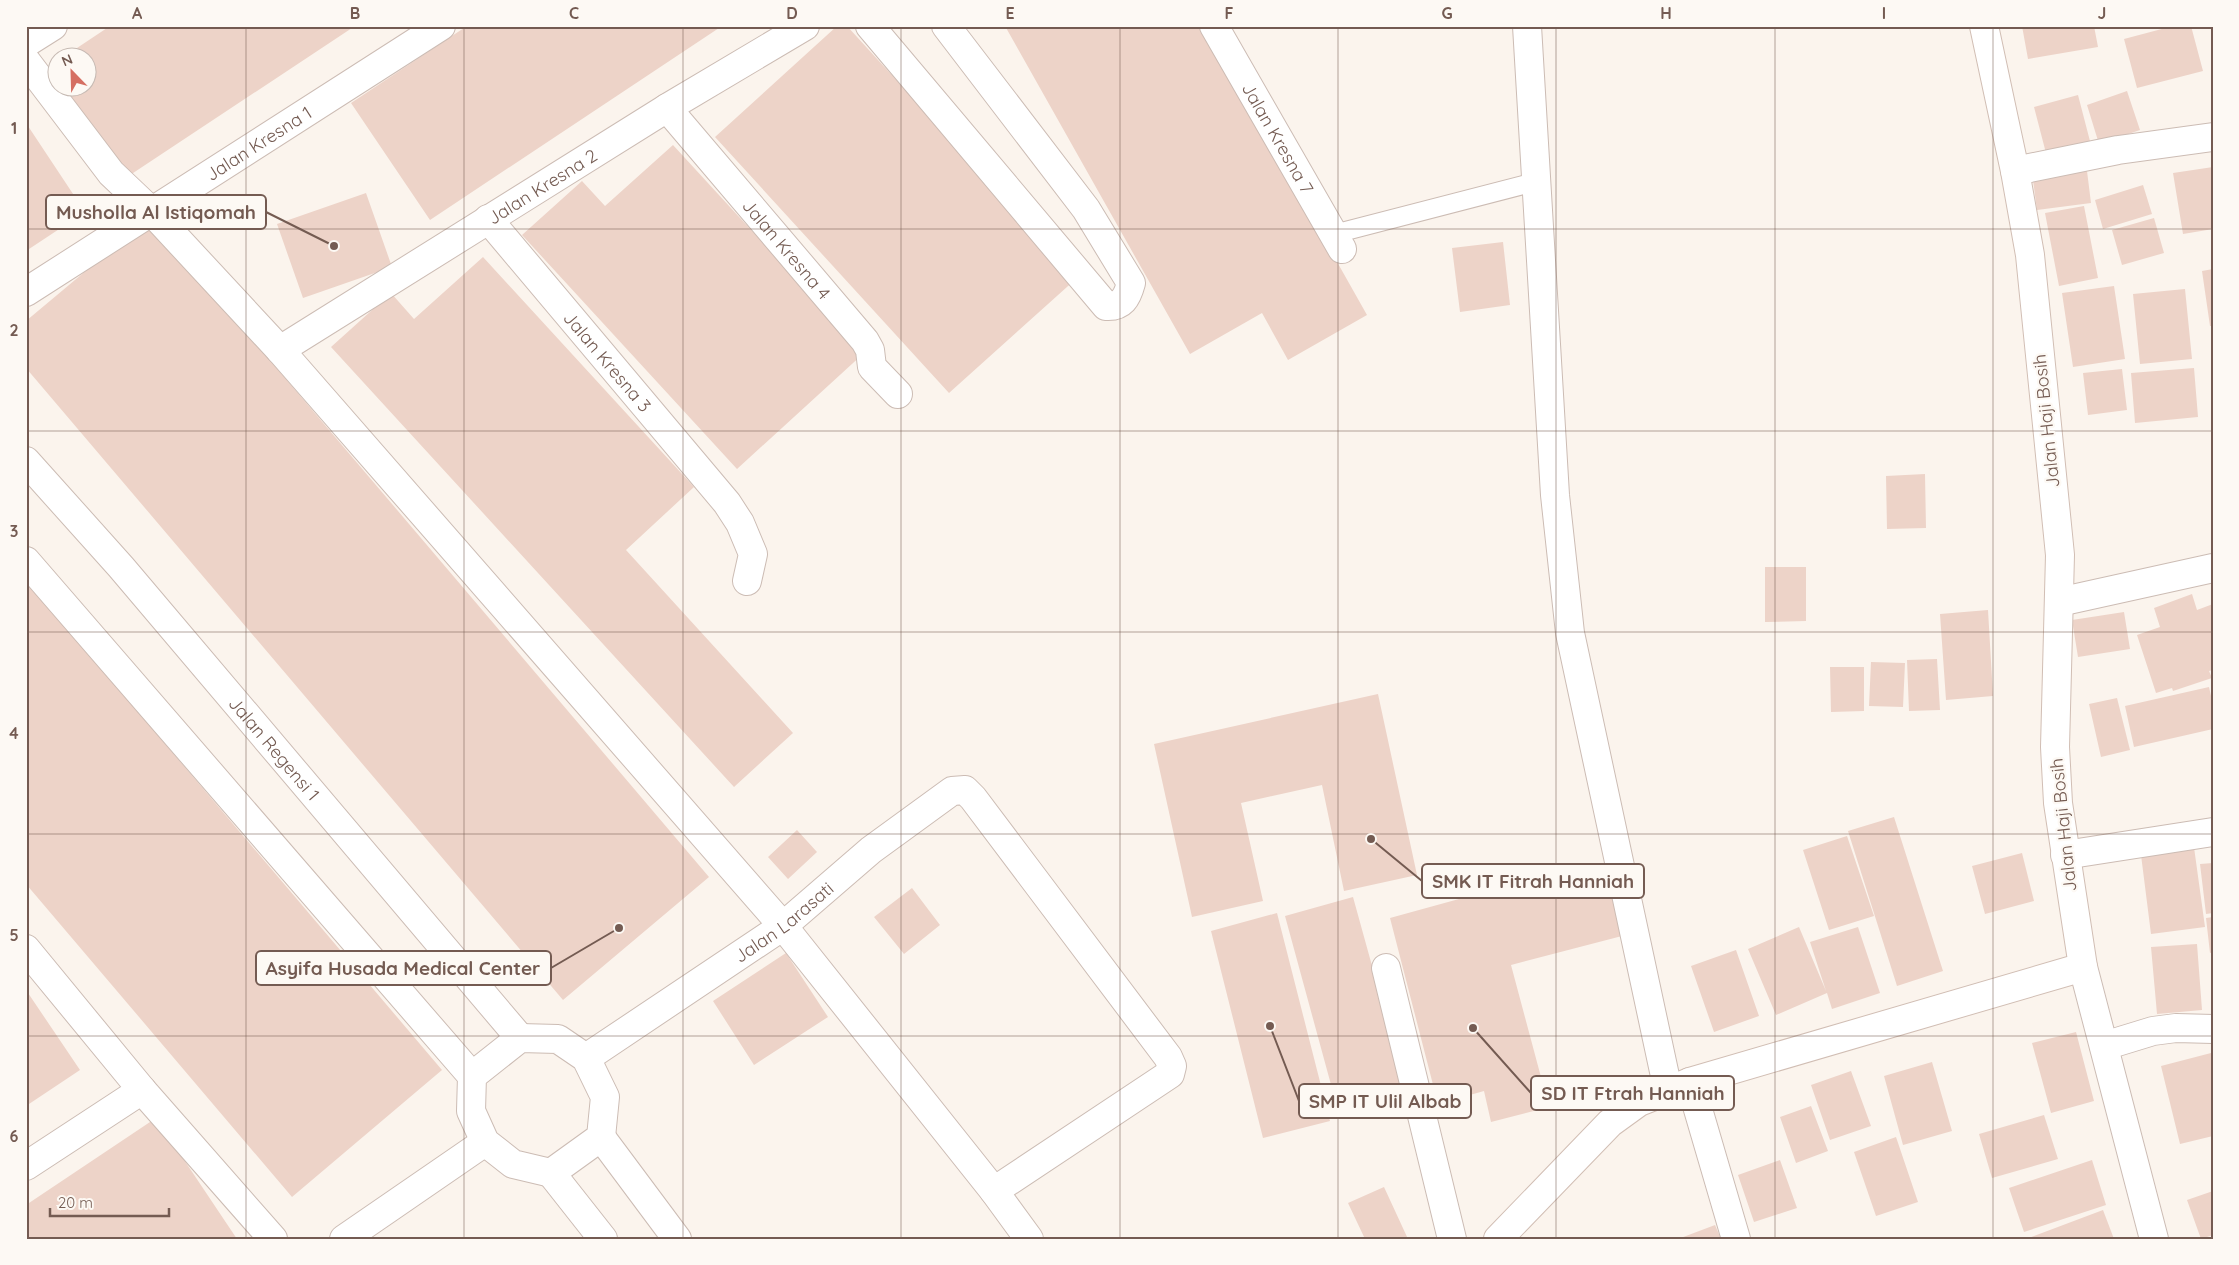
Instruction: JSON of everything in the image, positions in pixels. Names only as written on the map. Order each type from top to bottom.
[{"type":"street","points":[[26,44],[53,26]]},
{"type":"street","name":"Jalan Kresna 1","points":[[26,292],[441,26]]},
{"type":"street","name":"Jalan Kresna 2","points":[[280,350],[667,108],[805,26]]},
{"type":"street","points":[[870,26],[1106,306],[1115,307],[1123,302],[1131,283],[1086,209],[946,26]]},
{"type":"street","name":"Jalan Kresna 7","points":[[1214,26],[1338,241]]},
{"type":"street","points":[[1528,26],[1535,182],[1555,495],[1570,633],[1679,1086],[1736,1239]]},
{"type":"street","name":"Jalan Haji Bosih","points":[[1984,26],[2015,170],[2030,255],[2060,555],[2055,747],[2058,803],[2064,855],[2083,967],[2154,1239]]},
{"type":"street","points":[[26,61],[111,173],[151,211],[280,350],[784,926],[994,1191],[1029,1239]]},
{"type":"street","name":"Jalan Kresna 4","points":[[667,108],[865,341],[870,350],[872,367],[898,394]]},
{"type":"street","points":[[2015,170],[2118,150],[2213,137]]},
{"type":"street","name":"Jalan Kresna 3","points":[[488,219],[727,503],[740,523],[753,554],[747,581]]},
{"type":"street","name":"Jalan Regensi 1","points":[[26,461],[121,567],[520,1038]]},
{"type":"street","points":[[26,561],[472,1076],[471,1110],[485,1142],[513,1164],[551,1173],[603,1239]]},
{"type":"street","points":[[2059,602],[2213,568]]},
{"type":"street","name":"Jalan Larasati","points":[[586,1058],[784,926],[871,850],[952,791],[965,790],[974,798],[1168,1057],[1172,1066],[1170,1074],[994,1191]]},
{"type":"street","points":[[2064,855],[2213,832]]},
{"type":"street","points":[[26,948],[142,1090],[273,1239]]},
{"type":"street","points":[[1498,1239],[1610,1123],[1639,1102],[1679,1086],[2083,967]]},
{"type":"street","points":[[1386,968],[1452,1239]]},
{"type":"street","points":[[2104,1046],[2153,1031],[2176,1028],[2213,1028]]},
{"type":"street","points":[[472,1076],[520,1038],[558,1039],[586,1058],[605,1097],[601,1137],[678,1239]]},
{"type":"street","points":[[26,1166],[142,1090]]},
{"type":"street","points":[[551,1173],[601,1137]]},
{"type":"street","points":[[344,1239],[485,1142]]},
{"type":"lane","points":[[1338,241],[1535,182]]},
{"type":"building","points":[[110,26],[355,26],[121,181],[66,98],[98,98],[98,48],[77,48]]},
{"type":"building","points":[[467,26],[722,26],[430,220],[351,103]]},
{"type":"building","points":[[837,26],[847,26],[1077,278],[949,393],[715,137]]},
{"type":"building","points":[[1005,26],[1204,26],[1367,315],[1288,360],[1262,313],[1190,354]]},
{"type":"building","points":[[2022,26],[2094,26],[2098,47],[2028,59]]},
{"type":"building","points":[[2173,26],[2191,26],[2203,71],[2137,88],[2124,39]]},
{"type":"building","points":[[2127,91],[2140,130],[2099,144],[2087,105]]},
{"type":"building","points":[[2078,95],[2091,145],[2047,157],[2034,107]]},
{"type":"building","points":[[26,123],[85,212],[26,251]]},
{"type":"building","points":[[673,145],[864,353],[737,469],[522,235],[582,181],[605,206]]},
{"type":"building","points":[[2213,167],[2213,229],[2183,234],[2173,173]]},
{"type":"building","points":[[2087,171],[2091,203],[2037,210],[2033,180]]},
{"type":"building","points":[[2143,185],[2152,214],[2103,229],[2095,200]]},
{"type":"building","points":[[366,193],[392,267],[303,298],[277,224]]},
{"type":"building","points":[[2084,206],[2098,278],[2059,286],[2045,213]]},
{"type":"building","points":[[149,218],[709,877],[563,1000],[26,368],[26,321]]},
{"type":"building","points":[[2154,218],[2164,253],[2122,265],[2112,230]]},
{"type":"building","points":[[1503,242],[1510,305],[1460,312],[1452,248]]},
{"type":"building","points":[[483,257],[694,487],[626,550],[793,733],[734,787],[331,347],[391,293],[414,319]]},
{"type":"building","points":[[2213,269],[2213,326],[2210,326],[2202,271]]},
{"type":"building","points":[[2114,286],[2125,359],[2073,367],[2062,293]]},
{"type":"building","points":[[2185,289],[2192,359],[2140,364],[2133,294]]},
{"type":"building","points":[[2194,368],[2198,417],[2135,423],[2131,373]]},
{"type":"building","points":[[2122,369],[2127,410],[2088,415],[2083,373]]},
{"type":"building","points":[[1925,474],[1926,528],[1887,529],[1886,476]]},
{"type":"building","points":[[1765,567],[1806,567],[1806,621],[1765,622]]},
{"type":"building","points":[[26,580],[442,1070],[292,1197],[26,884]]},
{"type":"building","points":[[2192,594],[2197,610],[2213,604],[2213,670],[2209,671],[2212,678],[2173,691],[2172,688],[2156,693],[2137,635],[2160,627],[2154,608]]},
{"type":"building","points":[[1988,610],[1993,696],[1946,700],[1940,614]]},
{"type":"building","points":[[2124,612],[2130,649],[2078,657],[2072,620]]},
{"type":"building","points":[[1937,659],[1940,710],[1909,711],[1907,660]]},
{"type":"building","points":[[1871,662],[1905,663],[1903,707],[1869,706]]},
{"type":"building","points":[[1830,667],[1864,667],[1864,711],[1831,712]]},
{"type":"building","points":[[2209,687],[2213,705],[2213,729],[2134,747],[2125,706]]},
{"type":"building","points":[[1378,694],[1417,875],[1344,891],[1322,785],[1241,803],[1263,901],[1192,917],[1154,744]]},
{"type":"building","points":[[2117,698],[2130,750],[2101,757],[2089,704]]},
{"type":"building","points":[[1894,817],[1943,971],[1897,986],[1848,831]]},
{"type":"building","points":[[797,830],[817,852],[788,879],[768,857]]},
{"type":"building","points":[[1847,836],[1874,916],[1829,930],[1803,850]]},
{"type":"building","points":[[2193,840],[2205,927],[2151,934],[2140,847]]},
{"type":"building","points":[[2022,853],[2034,901],[1985,914],[1972,866]]},
{"type":"building","points":[[2213,863],[2213,913],[2206,914],[2200,864]]},
{"type":"building","points":[[1604,869],[1622,936],[1511,965],[1549,1107],[1491,1122],[1484,1091],[1438,1104],[1390,918],[1488,891],[1490,899]]},
{"type":"building","points":[[912,888],[940,925],[904,954],[874,917]]},
{"type":"building","points":[[1353,897],[1408,1096],[1339,1114],[1285,916]]},
{"type":"building","points":[[1277,913],[1330,1121],[1263,1138],[1211,931]]},
{"type":"building","points":[[2213,917],[2213,952],[2210,953],[2206,918]]},
{"type":"building","points":[[1799,927],[1826,991],[1810,942],[1858,927],[1880,993],[1832,1009],[1827,993],[1776,1015],[1748,949]]},
{"type":"building","points":[[2197,944],[2202,1010],[2157,1014],[2151,947]]},
{"type":"building","points":[[1736,950],[1759,1016],[1714,1032],[1691,966]]},
{"type":"building","points":[[786,953],[828,1017],[754,1065],[713,1001]]},
{"type":"building","points":[[26,990],[80,1070],[26,1106]]},
{"type":"building","points":[[2076,1032],[2094,1101],[2051,1113],[2032,1043]]},
{"type":"building","points":[[2211,1053],[2213,1136],[2180,1144],[2161,1066]]},
{"type":"building","points":[[1932,1062],[1952,1131],[1903,1145],[1884,1076]]},
{"type":"building","points":[[1851,1071],[1871,1126],[1830,1140],[1811,1085]]},
{"type":"building","points":[[1811,1106],[1828,1151],[1796,1163],[1780,1117]]},
{"type":"building","points":[[2044,1115],[2058,1159],[1992,1178],[1979,1134]]},
{"type":"building","points":[[156,1118],[237,1239],[26,1239],[26,1205]]},
{"type":"building","points":[[1896,1137],[1918,1202],[1876,1216],[1854,1152]]},
{"type":"building","points":[[1780,1160],[1797,1208],[1754,1222],[1738,1175]]},
{"type":"building","points":[[2092,1160],[2106,1205],[2024,1232],[2009,1188]]},
{"type":"building","points":[[1384,1187],[1408,1239],[1365,1239],[1348,1203]]},
{"type":"building","points":[[2213,1191],[2213,1235],[2201,1239],[2187,1200]]},
{"type":"building","points":[[2103,1210],[2114,1239],[2026,1239]]},
{"type":"building","points":[[1715,1225],[1721,1239],[1678,1239]]},
{"type":"place","name":"Musholla Al Istiqomah","points":[[334,246]]},
{"type":"place","name":"SMK IT Fitrah Hanniah","points":[[1371,839]]},
{"type":"place","name":"Asyifa Husada Medical Center","points":[[619,928]]},
{"type":"place","name":"SMP IT Ulil Albab","points":[[1270,1026]]},
{"type":"place","name":"SD IT Ftrah Hanniah","points":[[1473,1028]]}]
